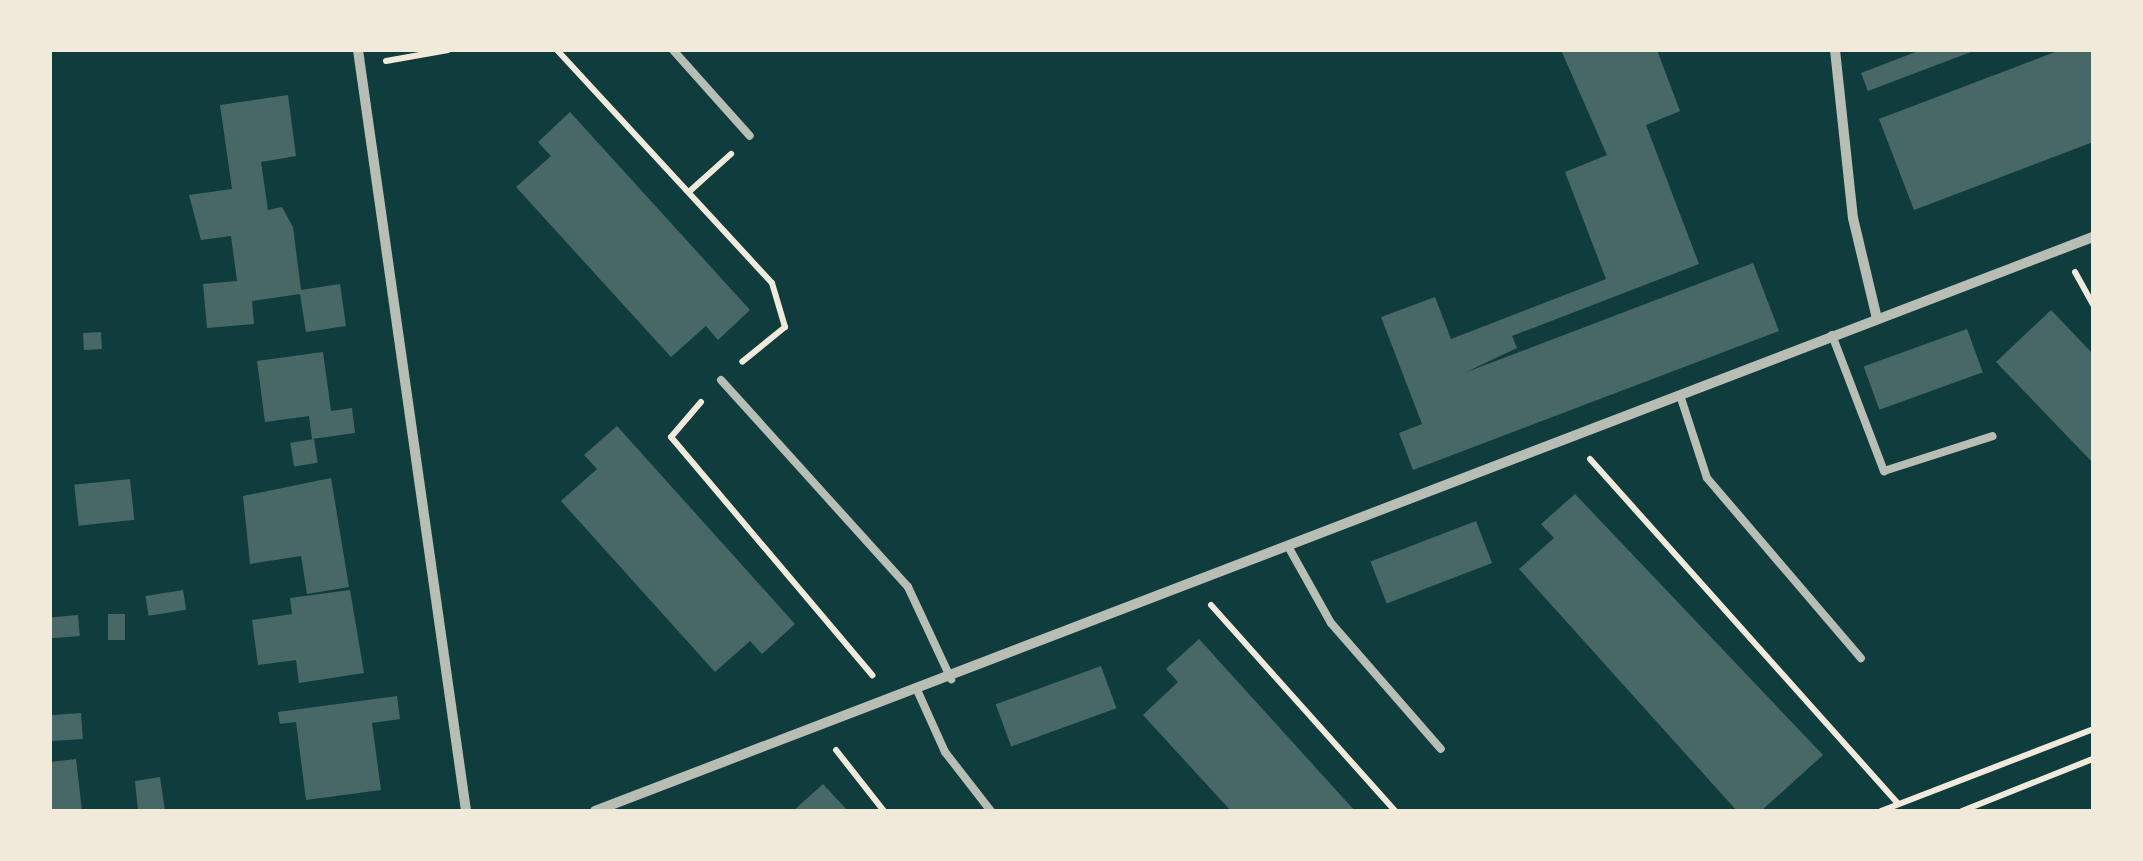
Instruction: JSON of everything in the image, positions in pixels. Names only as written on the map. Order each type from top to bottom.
[{"type":"street","points":[[358,50],[466,811]]},
{"type":"street","points":[[1835,50],[1853,218],[1876,319]]},
{"type":"street","points":[[595,811],[950,680],[2093,237]]},
{"type":"lane","points":[[673,50],[750,136]]},
{"type":"lane","points":[[1832,335],[1884,471],[1993,436]]},
{"type":"lane","points":[[720,380],[908,587],[950,680]]},
{"type":"lane","points":[[1680,395],[1708,478],[1861,658]]},
{"type":"lane","points":[[1288,548],[1331,623],[1442,749]]},
{"type":"lane","points":[[918,692],[945,752],[992,811]]},
{"type":"path","points":[[360,65],[448,50]]},
{"type":"path","points":[[691,190],[750,136]]},
{"type":"path","points":[[1576,436],[1898,804]]},
{"type":"path","points":[[1196,584],[1396,811]]},
{"type":"path","points":[[823,728],[884,811]]},
{"type":"path","points":[[1881,811],[2093,729]]},
{"type":"path","points":[[1962,811],[2093,760]]},
{"type":"building","points":[[1561,50],[1657,50],[1680,111],[1646,125],[1699,264],[1512,336],[1517,348],[1464,373],[1753,263],[1779,331],[1413,470],[1399,433],[1422,424],[1381,317],[1435,297],[1451,339],[1606,279],[1565,172],[1607,155]]},
{"type":"building","points":[[1921,50],[1976,50],[1868,91],[1861,73]]},
{"type":"building","points":[[2060,50],[2093,50],[2093,142],[1914,210],[1879,119]]},
{"type":"building","points":[[288,95],[296,156],[261,162],[268,210],[282,207],[293,227],[301,290],[340,284],[346,326],[306,332],[300,294],[252,301],[254,324],[207,328],[203,284],[237,281],[231,236],[201,240],[189,195],[232,189],[220,105]]},
{"type":"building","points":[[570,112],[750,310],[718,340],[706,326],[671,357],[516,187],[551,156],[538,142]]},
{"type":"building","points":[[2051,310],[2093,354],[2093,463],[1996,362]]},
{"type":"building","points":[[1967,329],[1983,372],[1879,410],[1864,367]]},
{"type":"building","points":[[101,332],[102,349],[84,350],[83,333]]},
{"type":"building","points":[[323,352],[331,411],[352,408],[355,433],[312,439],[309,416],[265,422],[257,361]]},
{"type":"building","points":[[617,426],[795,624],[762,654],[750,641],[715,672],[561,501],[597,469],[584,455]]},
{"type":"building","points":[[314,439],[318,463],[294,466],[290,443]]},
{"type":"building","points":[[331,478],[349,587],[307,594],[301,556],[250,564],[243,496]]},
{"type":"building","points":[[130,479],[134,520],[79,526],[74,485]]},
{"type":"building","points":[[1575,494],[1823,755],[1761,811],[1737,811],[1519,569],[1554,538],[1541,524]]},
{"type":"building","points":[[1476,521],[1492,563],[1387,604],[1371,561]]},
{"type":"building","points":[[183,590],[186,610],[149,616],[145,596]]},
{"type":"building","points":[[350,590],[364,673],[299,683],[296,660],[258,665],[252,620],[292,614],[290,598]]},
{"type":"building","points":[[108,614],[125,614],[125,640],[108,640]]},
{"type":"building","points":[[78,615],[80,636],[52,638],[50,617]]},
{"type":"building","points":[[1199,639],[1355,811],[1231,811],[1143,715],[1178,682],[1166,669]]},
{"type":"building","points":[[1101,666],[1116,708],[1011,747],[996,704]]},
{"type":"building","points":[[397,696],[400,719],[372,723],[381,790],[306,800],[296,722],[280,724],[278,712]]},
{"type":"building","points":[[81,713],[83,739],[52,741],[50,715]]},
{"type":"building","points":[[76,759],[82,811],[50,811],[50,762]]},
{"type":"building","points":[[160,777],[165,811],[138,811],[135,781]]},
{"type":"building","points":[[823,784],[848,811],[793,811]]}]
